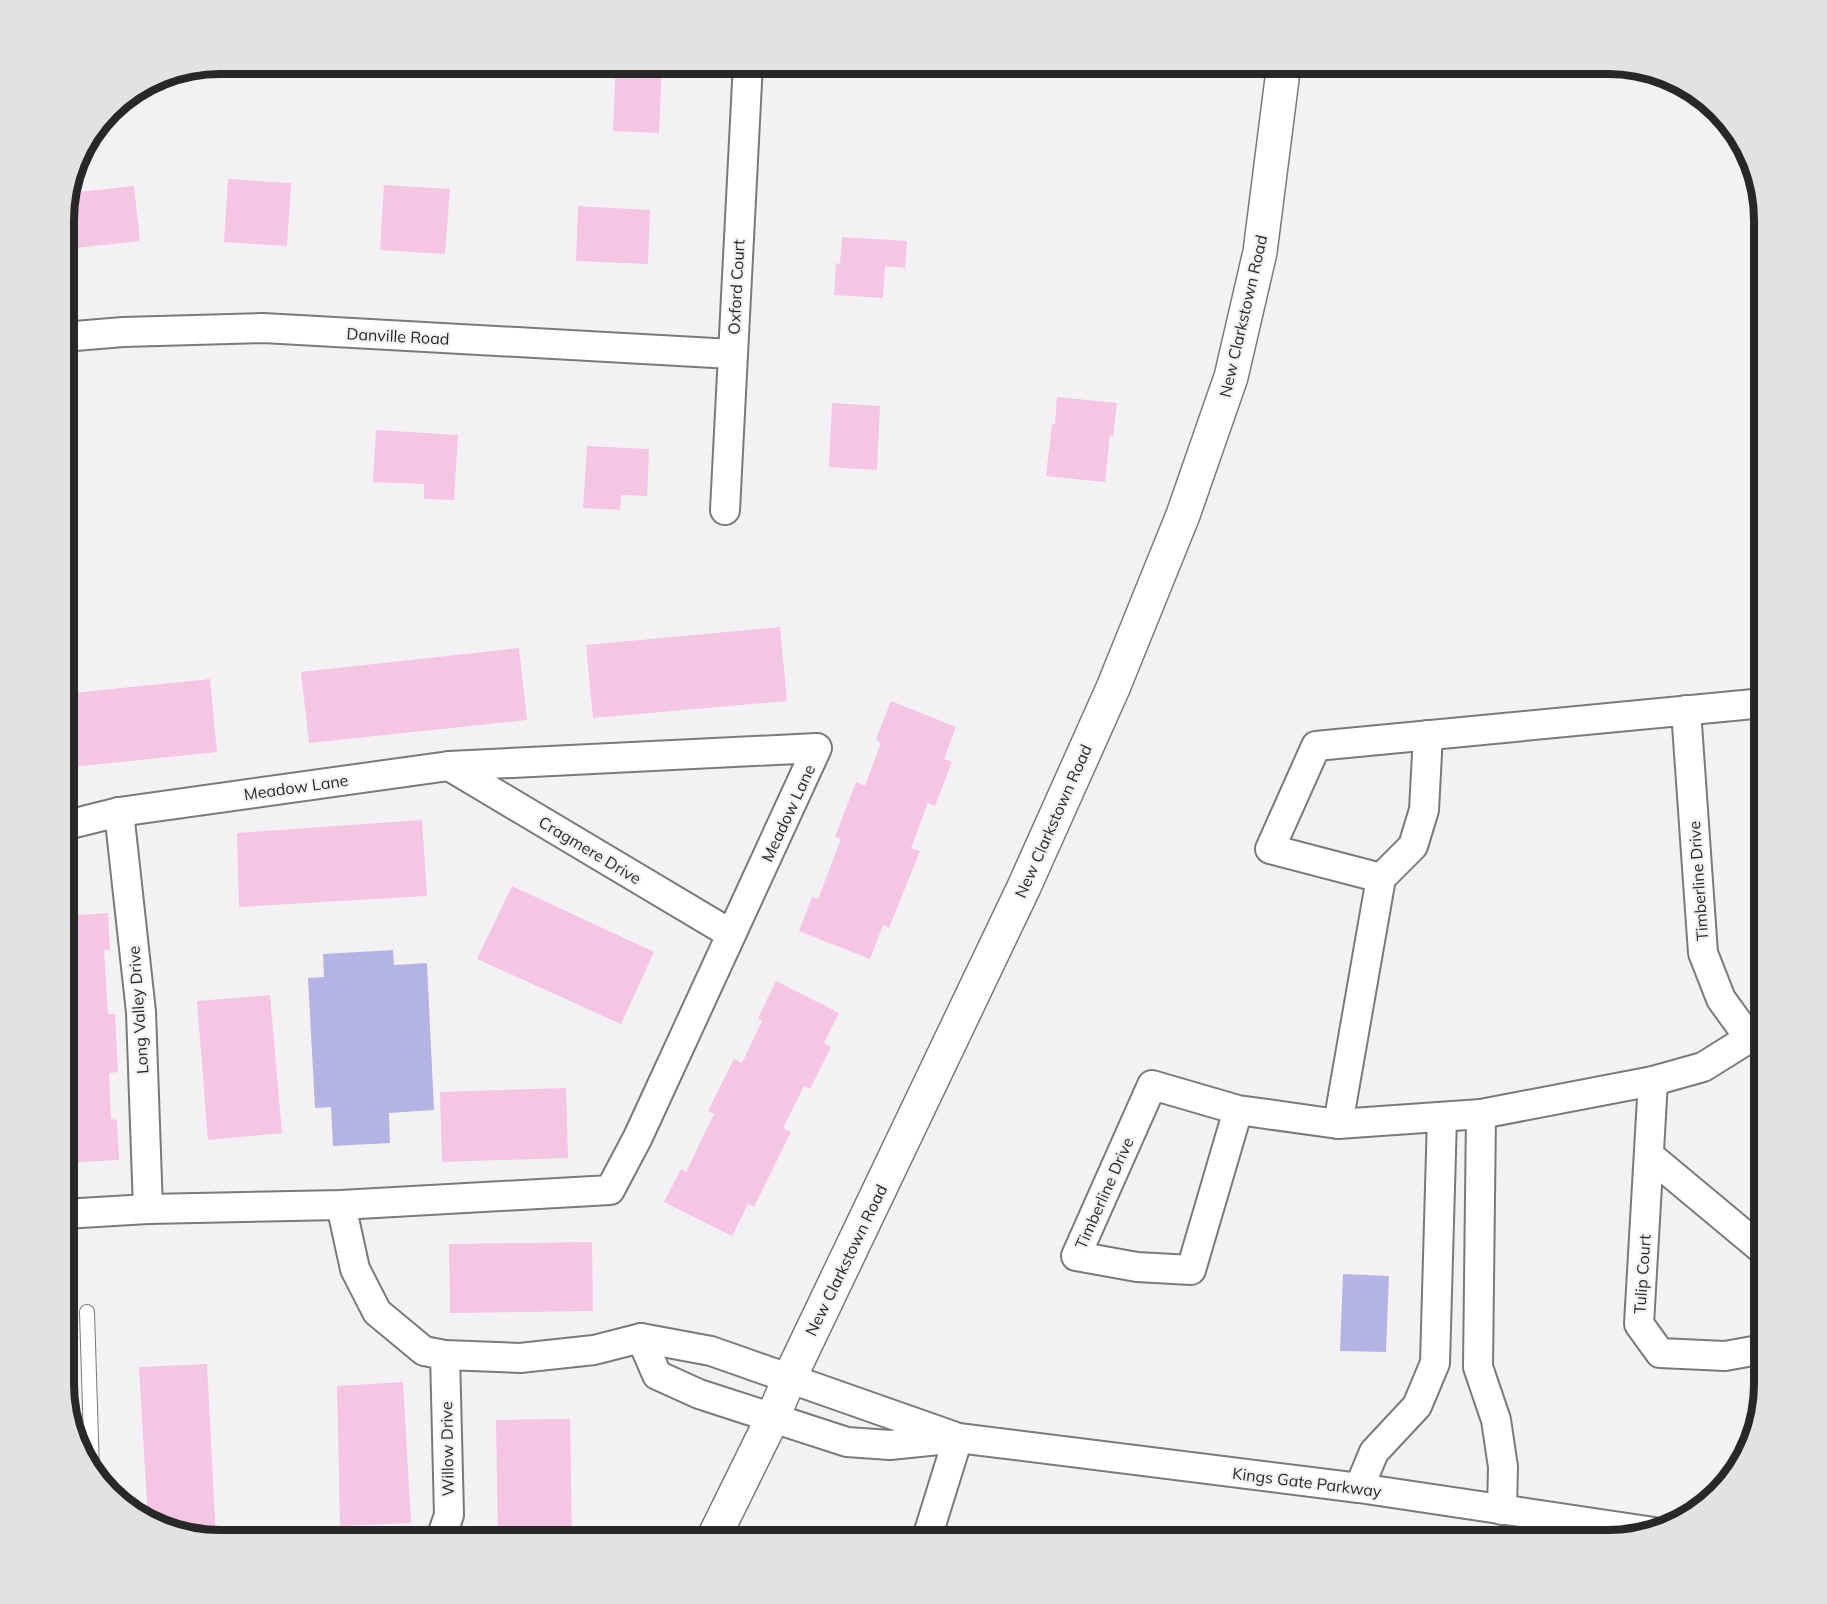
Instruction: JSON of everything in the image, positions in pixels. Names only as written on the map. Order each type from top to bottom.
[{"type":"street","name":"Oxford Court","points":[[725,510],[747,74]]},
{"type":"street","name":"New Clarkstown Road","points":[[717,1530],[1028,877],[1113,688],[1183,515],[1232,377],[1260,252],[1283,74]]},
{"type":"street","name":"Danville Road","points":[[74,337],[123,332],[263,328],[732,354]]},
{"type":"street","points":[[1381,878],[1270,849],[1316,746],[1753,705]]},
{"type":"street","name":"Timberline Drive","points":[[1686,710],[1703,953],[1721,999],[1754,1031]]},
{"type":"street","points":[[1338,1124],[1381,878],[1413,846],[1424,810],[1428,735]]},
{"type":"street","name":"Meadow Lane","points":[[74,823],[119,812],[448,766],[818,748],[638,1137],[610,1190],[341,1205],[148,1209],[74,1213]]},
{"type":"street","name":"Cragmere Drive","points":[[448,766],[732,934]]},
{"type":"street","name":"Long Valley Drive","points":[[119,812],[141,1012],[148,1209]]},
{"type":"street","name":"Timberline Drive","points":[[1238,1110],[1191,1270],[1137,1267],[1076,1256],[1152,1085],[1238,1110],[1338,1124],[1481,1114],[1653,1081],[1703,1067],[1754,1036]]},
{"type":"street","name":"Tulip Court","points":[[1653,1081],[1639,1324],[1660,1353],[1725,1356],[1754,1351]]},
{"type":"street","points":[[1481,1114],[1478,1367],[1496,1420],[1503,1467],[1502,1510]]},
{"type":"street","points":[[1359,1488],[1374,1452],[1417,1406],[1435,1363],[1442,1117]]},
{"type":"street","points":[[1650,1156],[1754,1243]]},
{"type":"street","points":[[341,1205],[356,1269],[377,1312],[423,1351],[445,1355],[520,1358],[594,1350],[641,1338],[711,1351],[789,1377]]},
{"type":"street","points":[[641,1338],[657,1375],[699,1395],[772,1419]]},
{"type":"street","name":"Willow Drive","points":[[443,1530],[448,1515],[445,1355]]},
{"type":"street","name":"Kings Gate Parkway","points":[[789,1377],[958,1438],[1359,1488],[1631,1529]]},
{"type":"street","name":"Kings Gate Parkway","points":[[772,1419],[847,1442],[890,1445],[958,1438]]},
{"type":"street","points":[[929,1530],[958,1438]]},
{"type":"lane","points":[[87,1312],[91,1454]]},
{"type":"water","points":[[393,950],[394,965],[427,963],[434,1110],[389,1113],[390,1143],[333,1146],[331,1107],[315,1108],[308,978],[324,977],[323,954]]},
{"type":"water","points":[[1343,1274],[1389,1276],[1386,1352],[1340,1351]]},
{"type":"building","points":[[616,74],[662,74],[659,133],[613,131]]},
{"type":"building","points":[[228,179],[291,183],[287,246],[224,242]]},
{"type":"building","points":[[384,185],[450,189],[445,254],[380,250]]},
{"type":"building","points":[[134,186],[140,241],[74,248],[76,192]]},
{"type":"building","points":[[578,206],[650,210],[648,264],[576,261]]},
{"type":"building","points":[[842,237],[907,241],[905,268],[885,266],[883,298],[834,295],[836,263],[840,264]]},
{"type":"building","points":[[1057,397],[1117,403],[1113,436],[1110,435],[1105,482],[1046,476]]},
{"type":"building","points":[[832,403],[880,406],[877,470],[829,467]]},
{"type":"building","points":[[376,430],[458,435],[454,500],[424,499],[424,484],[373,482]]},
{"type":"building","points":[[587,446],[649,449],[647,496],[621,495],[620,510],[583,508]]},
{"type":"building","points":[[780,627],[787,701],[593,718],[586,645]]},
{"type":"building","points":[[519,648],[527,720],[309,743],[301,672]]},
{"type":"building","points":[[210,679],[217,752],[74,767],[74,693]]},
{"type":"building","points":[[891,701],[956,727],[944,759],[952,762],[935,806],[928,803],[911,848],[920,851],[889,928],[883,925],[870,959],[799,931],[812,897],[818,899],[841,839],[835,837],[856,782],[865,786],[881,743],[876,739]]},
{"type":"building","points":[[422,820],[427,896],[239,907],[237,833]]},
{"type":"building","points":[[512,886],[654,952],[621,1024],[477,959]]},
{"type":"building","points":[[108,913],[110,950],[104,950],[108,1014],[115,1014],[118,1072],[109,1073],[111,1119],[117,1120],[119,1160],[74,1162],[74,915]]},
{"type":"building","points":[[776,981],[839,1013],[824,1043],[831,1047],[810,1089],[804,1086],[783,1128],[791,1132],[754,1207],[748,1204],[732,1236],[664,1202],[681,1169],[686,1172],[714,1114],[708,1111],[734,1059],[742,1063],[762,1021],[758,1018]]},
{"type":"building","points":[[270,995],[282,1133],[208,1140],[197,1001]]},
{"type":"building","points":[[566,1088],[568,1158],[442,1162],[440,1092]]},
{"type":"building","points":[[592,1242],[593,1311],[450,1313],[449,1244]]},
{"type":"building","points":[[207,1364],[215,1530],[191,1528],[172,1523],[147,1512],[139,1367]]},
{"type":"building","points":[[403,1382],[411,1523],[340,1526],[337,1386]]},
{"type":"building","points":[[570,1419],[572,1530],[498,1530],[496,1420]]}]
